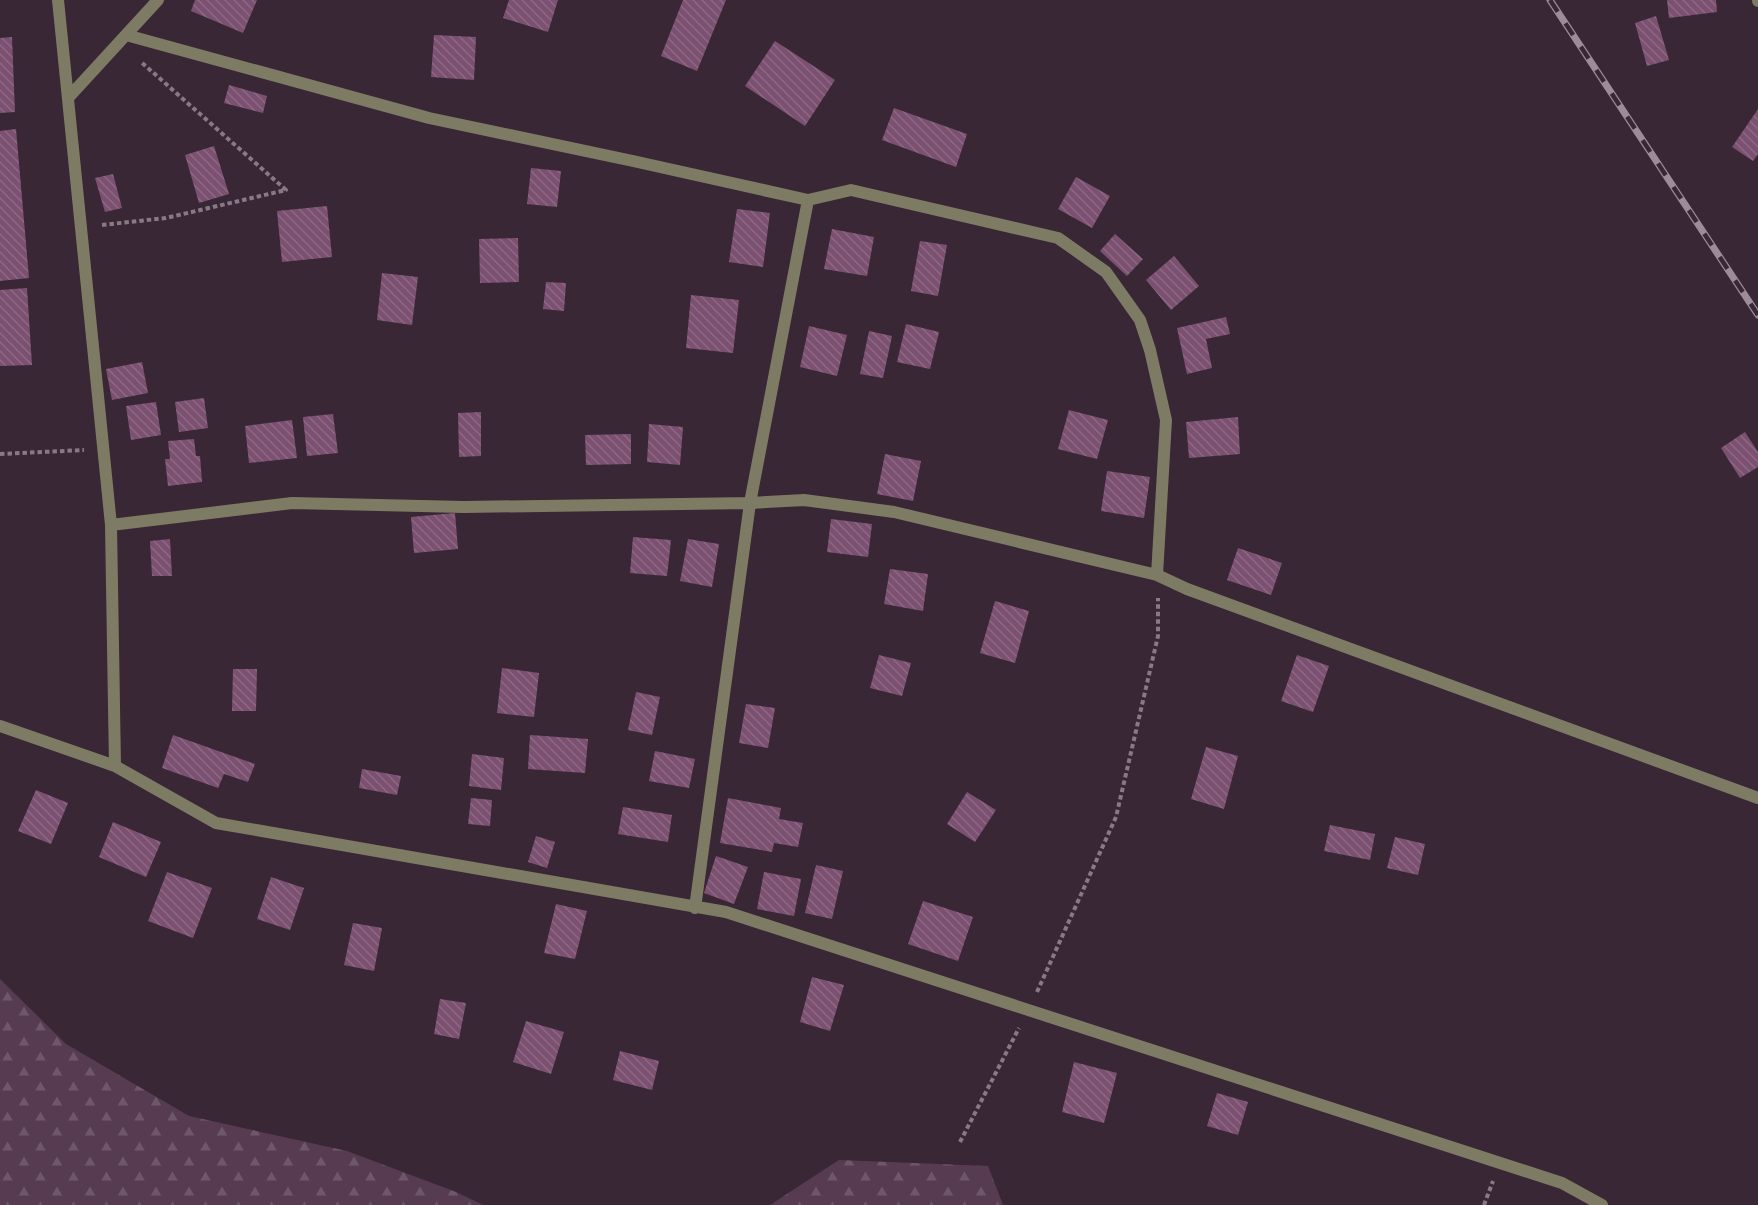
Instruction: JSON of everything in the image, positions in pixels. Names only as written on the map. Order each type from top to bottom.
[{"type":"street","points":[[58,0],[111,525],[115,766]]},
{"type":"street","points":[[68,98],[158,0]]},
{"type":"street","points":[[122,39],[429,118],[808,200],[851,190],[1058,238],[1106,272],[1140,320],[1150,350],[1166,420],[1157,575]]},
{"type":"street","points":[[695,908],[750,503],[808,200]]},
{"type":"street","points":[[111,525],[292,503],[465,507],[750,503],[804,500],[894,512],[1157,575],[1198,593],[1758,798]]},
{"type":"street","points":[[0,726],[115,766],[216,823],[726,912],[1562,1183],[1602,1205]]},
{"type":"path","points":[[81,227],[166,218],[286,190],[122,39]]},
{"type":"path","points":[[0,454],[103,449]]},
{"type":"path","points":[[960,1142],[1028,1010],[1116,817],[1158,636],[1157,575]]},
{"type":"green space","points":[[0,979],[66,1044],[189,1116],[347,1151],[456,1192],[483,1205],[0,1205]]},
{"type":"green space","points":[[839,1160],[988,1166],[1003,1205],[770,1205]]},
{"type":"building","points":[[195,0],[257,0],[243,33],[191,11]]},
{"type":"building","points":[[509,0],[558,0],[548,32],[503,18]]},
{"type":"building","points":[[683,0],[726,0],[697,71],[661,56]]},
{"type":"building","points":[[1667,0],[1716,0],[1717,12],[1669,18]]},
{"type":"building","points":[[1656,16],[1669,60],[1647,66],[1635,23]]},
{"type":"building","points":[[434,35],[476,37],[474,80],[431,77]]},
{"type":"building","points":[[12,37],[15,112],[0,113],[0,38]]},
{"type":"building","points":[[775,41],[835,80],[805,126],[745,86]]},
{"type":"building","points":[[229,85],[267,96],[263,113],[224,103]]},
{"type":"building","points":[[894,108],[967,134],[956,167],[882,140]]},
{"type":"building","points":[[1758,109],[1758,154],[1753,161],[1732,147]]},
{"type":"building","points":[[16,129],[29,278],[0,281],[0,131]]},
{"type":"building","points":[[214,146],[229,194],[199,203],[185,155]]},
{"type":"building","points":[[531,168],[561,171],[557,207],[527,204]]},
{"type":"building","points":[[113,174],[122,208],[105,212],[95,178]]},
{"type":"building","points":[[1076,177],[1110,196],[1092,228],[1058,209]]},
{"type":"building","points":[[327,206],[332,257],[282,262],[277,211]]},
{"type":"building","points":[[737,209],[770,213],[763,267],[729,262]]},
{"type":"building","points":[[832,229],[874,237],[867,276],[824,269]]},
{"type":"building","points":[[1115,234],[1143,259],[1127,276],[1100,251]]},
{"type":"building","points":[[518,238],[519,282],[480,283],[479,239]]},
{"type":"building","points":[[920,241],[947,245],[938,296],[911,291]]},
{"type":"building","points":[[1174,256],[1199,286],[1171,310],[1146,280]]},
{"type":"building","points":[[382,273],[418,277],[412,325],[377,320]]},
{"type":"building","points":[[546,282],[566,283],[564,311],[543,309]]},
{"type":"building","points":[[27,288],[32,365],[0,366],[0,290]]},
{"type":"building","points":[[691,295],[739,300],[733,353],[686,348]]},
{"type":"building","points":[[1226,317],[1230,334],[1206,339],[1212,368],[1187,374],[1177,328]]},
{"type":"building","points":[[906,324],[939,332],[930,369],[897,362]]},
{"type":"building","points":[[809,326],[847,335],[837,376],[800,367]]},
{"type":"building","points":[[869,331],[892,336],[883,378],[860,374]]},
{"type":"building","points":[[142,362],[148,393],[112,400],[106,369]]},
{"type":"building","points":[[204,398],[208,428],[179,432],[175,402]]},
{"type":"building","points":[[156,402],[161,435],[131,440],[126,406]]},
{"type":"building","points":[[1069,410],[1108,420],[1097,459],[1058,449]]},
{"type":"building","points":[[481,412],[481,456],[459,457],[458,413]]},
{"type":"building","points":[[333,414],[338,453],[307,456],[303,417]]},
{"type":"building","points":[[1238,417],[1240,454],[1189,458],[1186,422]]},
{"type":"building","points":[[292,420],[297,458],[249,463],[245,426]]},
{"type":"building","points":[[649,424],[683,427],[680,465],[647,462]]},
{"type":"building","points":[[1745,432],[1758,452],[1758,467],[1740,478],[1721,448]]},
{"type":"building","points":[[631,434],[631,464],[586,465],[585,435]]},
{"type":"building","points":[[194,439],[196,456],[200,456],[202,482],[168,486],[165,459],[170,459],[168,441]]},
{"type":"building","points":[[885,454],[921,461],[913,501],[877,494]]},
{"type":"building","points":[[1107,471],[1150,477],[1144,518],[1101,511]]},
{"type":"building","points":[[455,513],[458,549],[414,553],[411,517]]},
{"type":"building","points":[[831,519],[872,524],[868,557],[827,552]]},
{"type":"building","points":[[633,537],[671,540],[667,576],[630,573]]},
{"type":"building","points":[[170,539],[172,576],[152,576],[150,541]]},
{"type":"building","points":[[688,539],[719,544],[712,587],[680,581]]},
{"type":"building","points":[[1238,548],[1282,563],[1271,595],[1227,580]]},
{"type":"building","points":[[890,569],[928,574],[923,611],[884,604]]},
{"type":"building","points":[[995,601],[1029,611],[1015,663],[980,653]]},
{"type":"building","points":[[879,655],[911,663],[902,696],[870,688]]},
{"type":"building","points":[[1297,655],[1329,666],[1313,712],[1281,701]]},
{"type":"building","points":[[502,668],[539,673],[534,717],[497,713]]},
{"type":"building","points":[[233,669],[257,669],[256,711],[232,711]]},
{"type":"building","points":[[636,692],[660,697],[652,735],[628,730]]},
{"type":"building","points":[[746,704],[775,708],[768,748],[739,743]]},
{"type":"building","points":[[173,735],[255,764],[248,782],[224,774],[218,788],[162,768]]},
{"type":"building","points":[[530,735],[588,739],[585,773],[528,769]]},
{"type":"building","points":[[1206,747],[1238,756],[1224,809],[1191,799]]},
{"type":"building","points":[[655,751],[695,759],[689,788],[649,781]]},
{"type":"building","points":[[472,754],[504,758],[501,790],[469,786]]},
{"type":"building","points":[[362,769],[401,776],[397,795],[359,788]]},
{"type":"building","points":[[36,790],[68,803],[51,844],[18,831]]},
{"type":"building","points":[[967,792],[996,810],[975,842],[947,824]]},
{"type":"building","points":[[471,798],[492,800],[490,826],[468,824]]},
{"type":"building","points":[[728,798],[781,808],[779,819],[803,823],[798,847],[774,843],[772,852],[720,843]]},
{"type":"building","points":[[623,807],[672,815],[668,842],[618,834]]},
{"type":"building","points":[[113,822],[161,842],[146,877],[99,857]]},
{"type":"building","points":[[1330,825],[1375,834],[1370,860],[1324,851]]},
{"type":"building","points":[[536,836],[555,842],[547,868],[528,862]]},
{"type":"building","points":[[1395,837],[1425,844],[1418,875],[1387,868]]},
{"type":"building","points":[[716,856],[748,867],[734,904],[704,893]]},
{"type":"building","points":[[816,865],[843,871],[832,919],[805,913]]},
{"type":"building","points":[[167,872],[212,888],[193,938],[148,921]]},
{"type":"building","points":[[764,872],[801,879],[794,916],[757,909]]},
{"type":"building","points":[[271,877],[304,888],[290,930],[257,919]]},
{"type":"building","points":[[923,901],[973,917],[958,961],[908,944]]},
{"type":"building","points":[[556,904],[587,911],[575,959],[544,953]]},
{"type":"building","points":[[353,923],[382,928],[374,971],[344,965]]},
{"type":"building","points":[[812,977],[844,985],[830,1031],[800,1022]]},
{"type":"building","points":[[440,999],[466,1003],[459,1039],[434,1034]]},
{"type":"building","points":[[526,1021],[564,1032],[551,1074],[513,1062]]},
{"type":"building","points":[[620,1051],[659,1061],[652,1090],[613,1080]]},
{"type":"building","points":[[1074,1062],[1117,1073],[1104,1123],[1062,1112]]},
{"type":"building","points":[[1217,1093],[1248,1102],[1238,1135],[1207,1126]]},
{"type":"railway","points":[[1550,0],[1758,315]]}]
